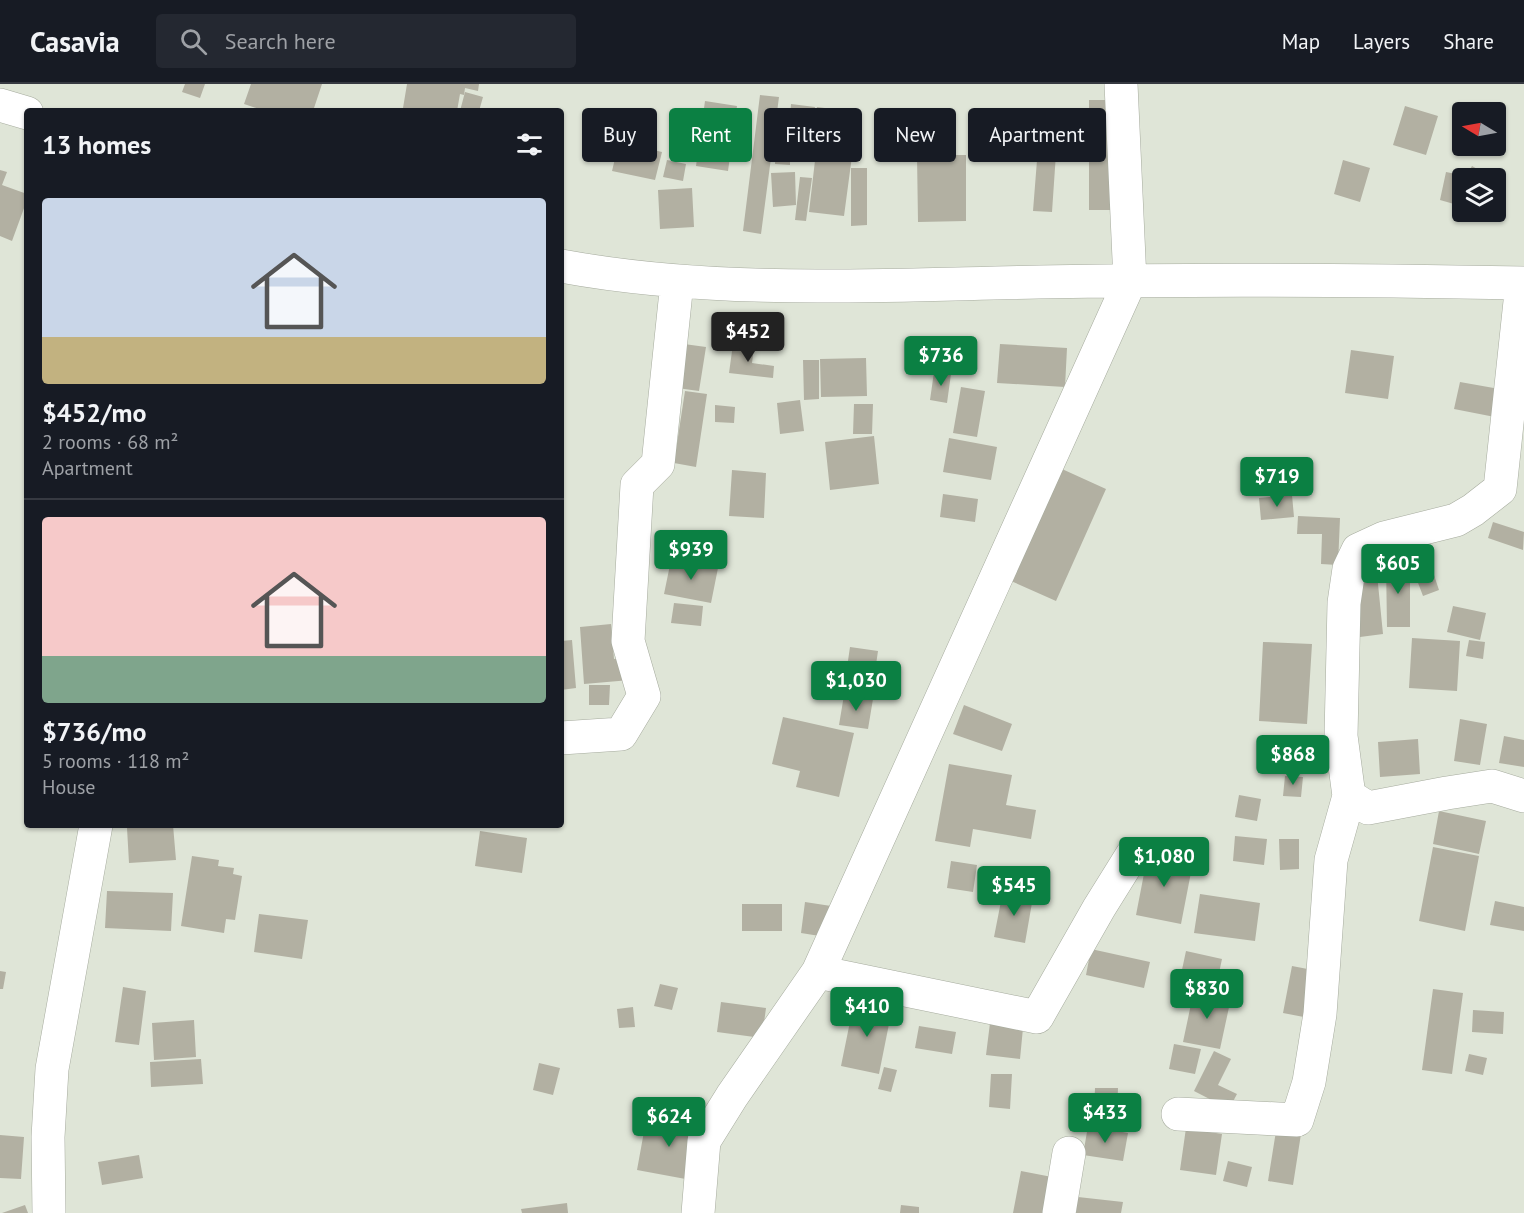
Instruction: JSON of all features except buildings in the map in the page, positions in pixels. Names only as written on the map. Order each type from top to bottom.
[{"type":"street","points":[[698,1213],[705,1141],[732,1096],[818,972],[1130,281],[1121,84]]},
{"type":"street","points":[[0,105],[24,112]]},
{"type":"street","points":[[564,266],[677,282],[802,287],[1325,279],[1523,283],[1500,489],[1456,520],[1384,538],[1358,550],[1349,569],[1344,603],[1341,736],[1349,796],[1331,860],[1320,1014],[1309,1082],[1297,1120],[1178,1114]]},
{"type":"street","points":[[564,738],[621,734],[644,696],[628,640],[637,485],[658,464],[677,282]]},
{"type":"street","points":[[1349,796],[1368,808],[1492,786],[1524,796]]},
{"type":"street","points":[[48,1213],[48,1137],[52,1069],[95,828]]},
{"type":"street","points":[[818,972],[1038,1017],[1099,908],[1132,855]]},
{"type":"street","points":[[1059,1213],[1069,1153]]}]
